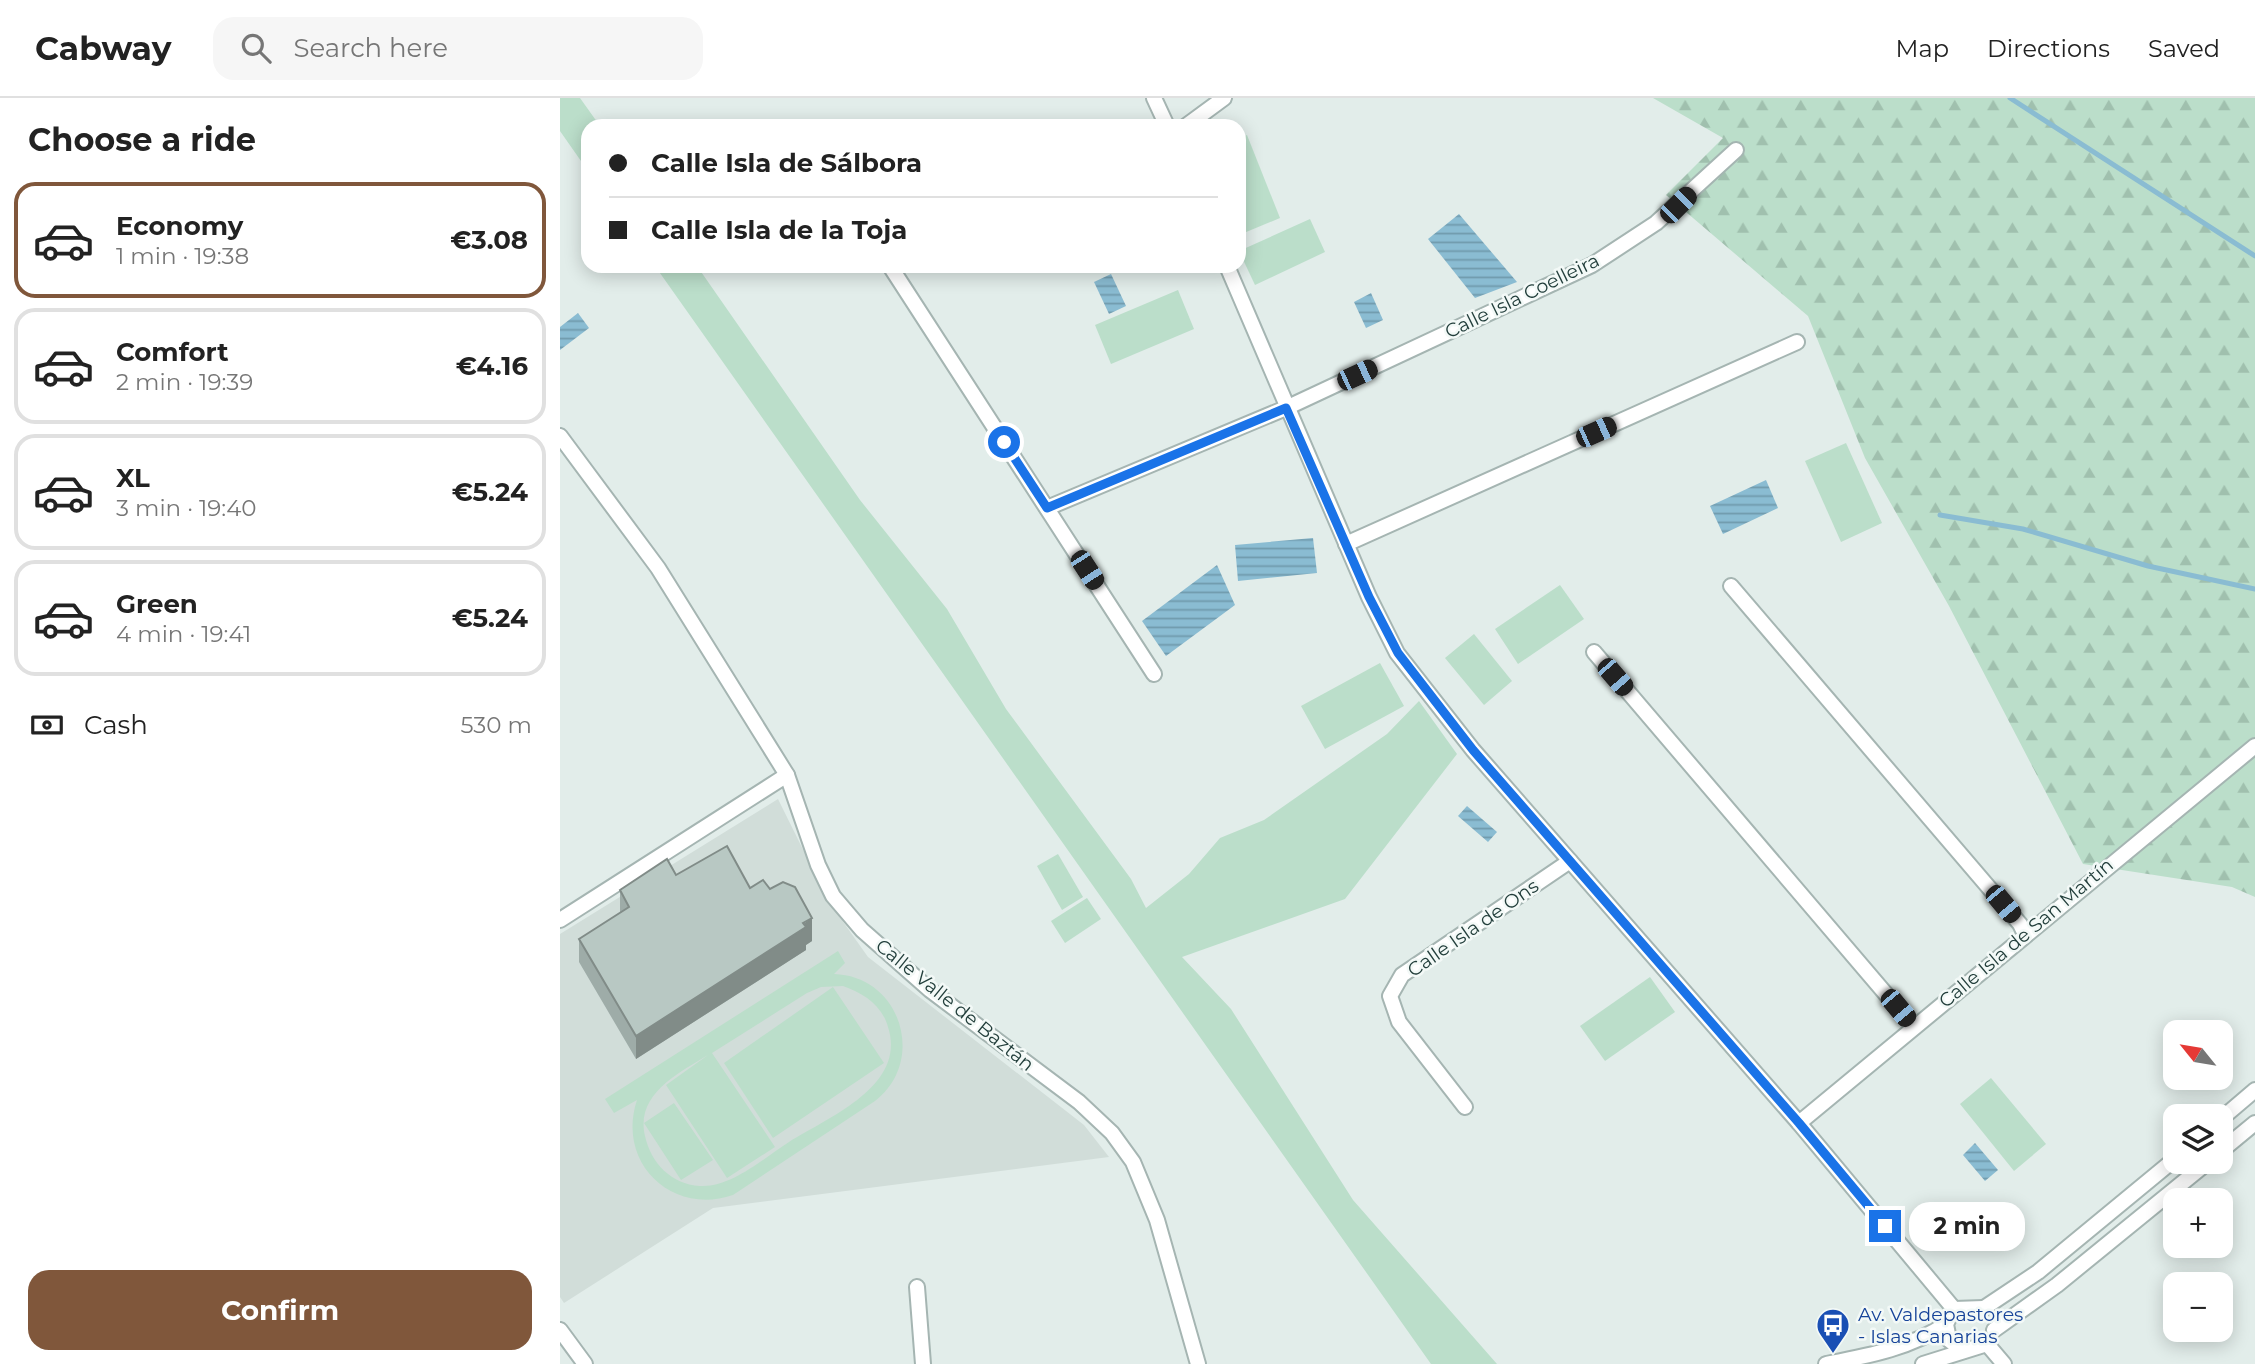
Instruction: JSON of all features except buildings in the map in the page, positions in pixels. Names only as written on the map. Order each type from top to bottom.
[{"type":"street","points":[[1154,98],[1164,119]]},
{"type":"street","points":[[1196,119],[1224,98]]},
{"type":"street","name":"Calle Isla Coelleira","points":[[1047,508],[1286,408],[1592,265],[1656,223],[1737,150]]},
{"type":"street","points":[[895,273],[1154,674]]},
{"type":"street","points":[[1230,273],[1346,544],[1398,653],[1473,750],[1799,1123],[1954,1309]]},
{"type":"street","points":[[1346,544],[1797,342]]},
{"type":"street","name":"Calle Valle de Baztán","points":[[560,436],[658,568],[787,775],[818,865],[833,896],[862,930],[930,990],[1079,1102],[1112,1133],[1133,1162],[1157,1220],[1198,1364]]},
{"type":"street","points":[[1731,586],[1986,884],[2025,934]]},
{"type":"street","points":[[1594,652],[1914,1027]]},
{"type":"street","name":"Calle Isla de San Martín","points":[[1799,1123],[2255,746]]},
{"type":"street","points":[[560,920],[787,775]]},
{"type":"street","name":"Calle Isla de Ons","points":[[1465,1107],[1399,1022],[1390,996],[1402,975],[1570,861]]},
{"type":"street","points":[[2233,1109],[2255,1090]]},
{"type":"street","points":[[2233,1141],[2255,1123]]},
{"type":"street","points":[[1954,1309],[1984,1308],[2038,1272],[2163,1168]]},
{"type":"street","points":[[1923,1364],[1987,1344],[1994,1330],[2057,1285],[2193,1174]]},
{"type":"street","points":[[917,1287],[923,1364]]},
{"type":"street","points":[[1984,1308],[1994,1330]]},
{"type":"street","points":[[1826,1364],[1877,1353],[1932,1333],[1946,1324],[1954,1309]]},
{"type":"street","points":[[1946,1324],[1949,1340],[1963,1351]]},
{"type":"street","points":[[560,1330],[585,1364]]},
{"type":"street","points":[[1987,1344],[2004,1364]]},
{"type":"shaded area","points":[[778,799],[829,902],[868,957],[1084,1125],[1109,1157],[713,1208],[564,1303],[560,1297],[560,934]]},
{"type":"green space","points":[[560,98],[580,98],[595,119],[581,119],[581,161],[560,131]]},
{"type":"green space","points":[[1653,98],[2255,98],[2255,897],[2232,887],[2083,864],[1949,606],[1865,458],[1808,316],[1666,195],[1723,138]]},
{"type":"green space","points":[[1246,135],[1280,218],[1246,232]]},
{"type":"green space","points":[[1310,219],[1325,252],[1255,285],[1246,266],[1246,248]]},
{"type":"green space","points":[[660,273],[702,273],[860,500],[947,609],[1006,709],[1131,879],[1146,908],[1189,874],[1220,838],[1264,820],[1387,734],[1419,701],[1457,754],[1345,899],[1182,957],[1231,1009],[1353,1200],[1497,1364],[1431,1364]]},
{"type":"green space","points":[[1178,290],[1194,329],[1111,364],[1095,325]]},
{"type":"green space","points":[[1846,443],[1882,523],[1841,542],[1805,461]]},
{"type":"green space","points":[[1560,585],[1584,619],[1518,664],[1495,629]]},
{"type":"green space","points":[[1474,634],[1512,681],[1484,705],[1445,658]]},
{"type":"green space","points":[[1380,663],[1404,706],[1325,749],[1301,706]]},
{"type":"green space","points":[[1058,854],[1083,897],[1062,910],[1037,866]]},
{"type":"green space","points":[[1087,898],[1101,919],[1065,943],[1051,921]]},
{"type":"green space","points":[[838,951],[845,963],[834,974],[857,978],[876,989],[890,1005],[899,1023],[903,1044],[900,1065],[891,1084],[875,1101],[733,1195],[710,1200],[689,1198],[670,1191],[654,1179],[642,1163],[635,1144],[633,1123],[637,1100],[614,1113],[605,1099]],"holes":[[[843,986],[864,996],[881,1012],[888,1027],[891,1048],[886,1066],[876,1083],[861,1097],[747,1171],[723,1182],[700,1186],[690,1184],[671,1176],[657,1163],[645,1136],[647,1108],[662,1086],[708,1055],[666,1085],[727,1178],[775,1147],[712,1053],[807,993],[821,987]]]},
{"type":"green space","points":[[1650,977],[1675,1012],[1605,1061],[1580,1026]]},
{"type":"green space","points":[[833,987],[884,1063],[773,1138],[724,1063]]},
{"type":"green space","points":[[1991,1078],[2046,1144],[2014,1171],[1960,1104]]},
{"type":"green space","points":[[674,1103],[713,1160],[681,1180],[644,1123]]},
{"type":"water","points":[[1459,214],[1517,282],[1475,298],[1428,239]]},
{"type":"water","points":[[1111,274],[1126,306],[1109,314],[1094,282]]},
{"type":"water","points":[[1371,293],[1383,320],[1366,328],[1354,302]]},
{"type":"water","points":[[578,313],[589,328],[560,350],[560,327]]},
{"type":"water","points":[[1766,480],[1778,508],[1723,534],[1710,506]]},
{"type":"water","points":[[1313,538],[1317,573],[1238,581],[1235,545]]},
{"type":"water","points":[[1217,565],[1235,605],[1166,656],[1142,621]]},
{"type":"water","points":[[1467,806],[1497,832],[1488,842],[1458,816]]},
{"type":"water","points":[[1975,1143],[1998,1170],[1985,1181],[1963,1155]]},
{"type":"waterway","points":[[2010,98],[2255,256]]},
{"type":"waterway","points":[[1940,515],[2023,529],[2148,566],[2255,589]]},
{"type":"place","name":"Av. Valdepastores - Islas Canarias","points":[[1833,1355]]},
{"type":"route","points":[[1004,442],[1047,508],[1286,408],[1369,597],[1398,653],[1473,750],[1799,1123],[1885,1226]]}]
